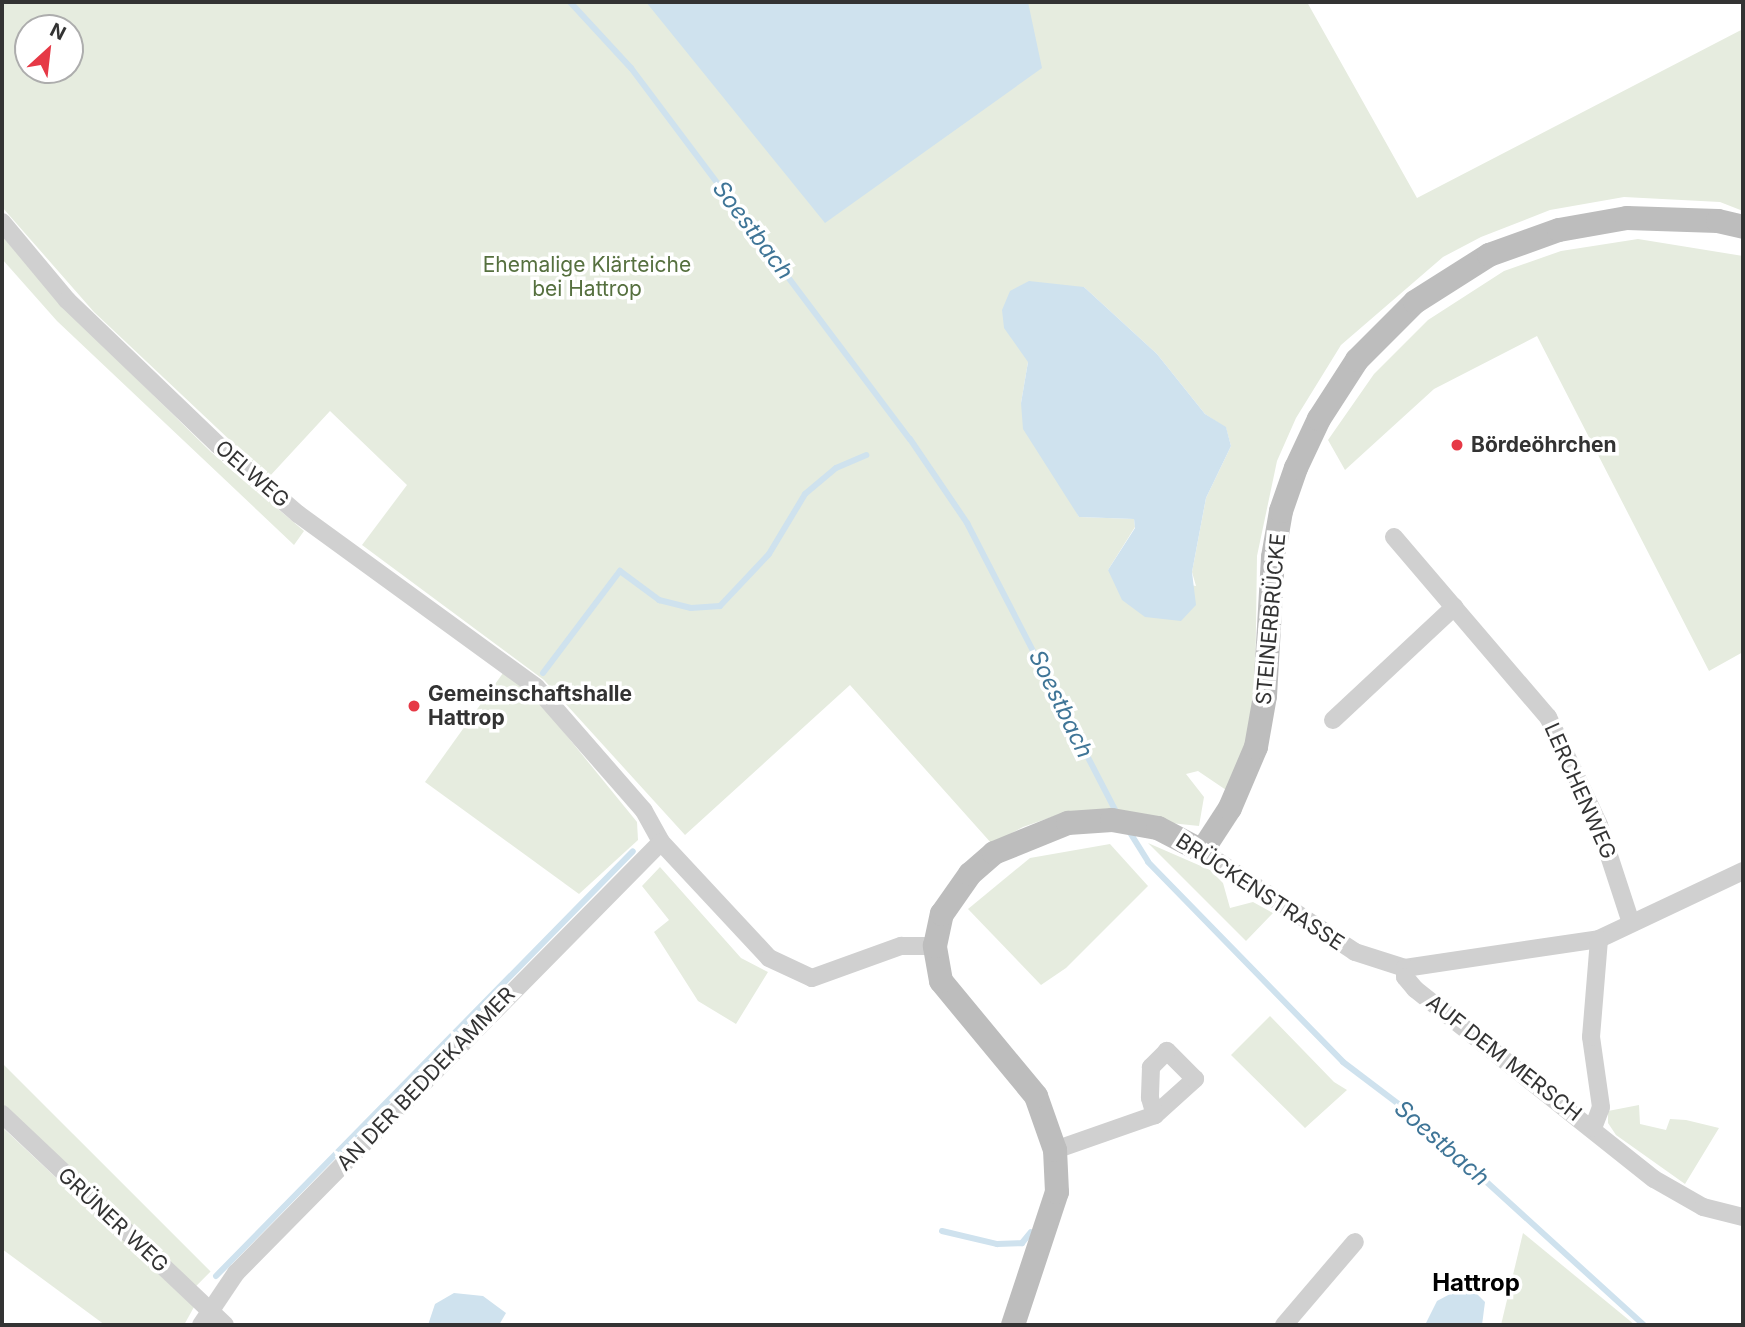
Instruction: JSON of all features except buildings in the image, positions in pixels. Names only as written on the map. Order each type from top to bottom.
[{"type":"street","name":"STEINERBRÜCKE","points":[[1202,851],[1230,808],[1256,747],[1281,511],[1319,419],[1357,360],[1415,302],[1489,255],[1547,234],[1626,218],[1718,221],[1743,227]]},
{"type":"street","name":"OELWEG","points":[[2,222],[67,300],[218,445],[298,514],[536,687],[644,811],[662,842]]},
{"type":"street","name":"LERCHENWEG","points":[[1394,537],[1548,717],[1599,825],[1631,923]]},
{"type":"street","points":[[1333,720],[1454,607]]},
{"type":"street","name":"BRÜCKENSTRASSE","points":[[1013,1325],[1057,1192],[1055,1150],[1036,1096],[941,981],[936,946],[942,914],[970,874],[994,853],[1068,823],[1112,820],[1158,828],[1202,851],[1355,952],[1405,968],[1599,939],[1743,871]]},
{"type":"street","points":[[662,842],[769,958],[791,971],[812,978],[901,946],[936,946]]},
{"type":"street","name":"AN DER BEDDEKAMMER","points":[[205,1318],[236,1273],[662,842]]},
{"type":"street","name":"AUF DEM MERSCH","points":[[1405,968],[1415,989],[1593,1128],[1601,1107],[1591,1037],[1599,939]]},
{"type":"street","name":"GRÜNER WEG","points":[[2,1114],[205,1318],[225,1325]]},
{"type":"street","points":[[1055,1150],[1155,1115]]},
{"type":"street","points":[[1593,1128],[1654,1179],[1703,1207],[1743,1217]]},
{"type":"street","points":[[1284,1325],[1355,1242]]},
{"type":"green space","name":"Ehemalige Klärteiche bei Hattrop","points":[[2,2],[1307,2],[1417,198],[1743,29],[1743,211],[1720,202],[1624,197],[1550,210],[1481,237],[1443,257],[1341,345],[1296,418],[1277,461],[1257,556],[1255,696],[1246,744],[1229,792],[1198,771],[1186,774],[1204,797],[1199,826],[1066,812],[1023,827],[992,844],[850,685],[685,835],[544,680],[362,545],[407,485],[330,411],[269,477],[94,312],[2,207]],"holes":[[[1084,287],[1157,354],[1205,414],[1226,428],[1231,446],[1206,498],[1192,572],[1196,586],[1108,570],[1135,527],[1134,519],[1079,517],[1021,403],[1028,362]]]},
{"type":"green space","points":[[2,235],[62,305],[211,452],[304,531],[294,545],[57,321],[2,259]]},
{"type":"green space","points":[[1638,239],[1743,256],[1743,652],[1709,671],[1537,336],[1434,389],[1345,470],[1328,440],[1374,374],[1428,320],[1504,271],[1561,251]]},
{"type":"green space","points":[[503,673],[532,693],[637,822],[638,840],[579,894],[425,782]]},
{"type":"green space","points":[[1148,843],[1210,870],[1223,883],[1230,908],[1253,902],[1273,913],[1246,941]]},
{"type":"green space","points":[[1110,844],[1148,886],[1066,968],[1041,985],[968,909],[1030,858]]},
{"type":"green space","points":[[660,867],[741,958],[768,972],[736,1024],[698,1001],[654,932],[669,920],[642,886]]},
{"type":"green space","points":[[1270,1016],[1334,1082],[1347,1090],[1305,1128],[1231,1055]]},
{"type":"green space","points":[[2,1063],[211,1272],[187,1295],[2,1110]]},
{"type":"green space","points":[[1639,1105],[1640,1124],[1666,1130],[1670,1119],[1719,1128],[1685,1184],[1616,1135],[1608,1123],[1608,1111]]},
{"type":"green space","points":[[2,1127],[194,1307],[184,1325],[105,1325],[2,1249]]},
{"type":"green space","points":[[1523,1233],[1635,1325],[1501,1325]]},
{"type":"water","points":[[646,2],[1028,2],[1042,68],[825,223]]},
{"type":"water","points":[[1029,281],[1084,287],[1157,354],[1205,414],[1226,427],[1231,446],[1206,498],[1192,572],[1196,605],[1181,621],[1145,617],[1122,600],[1108,570],[1135,528],[1134,519],[1079,517],[1023,429],[1021,403],[1028,362],[1004,328],[1002,310],[1010,291]]},
{"type":"water","points":[[1474,1291],[1485,1302],[1482,1325],[1425,1325],[1437,1301],[1452,1293]]},
{"type":"water","points":[[454,1293],[483,1296],[506,1313],[499,1325],[428,1325],[435,1304]]},
{"type":"waterway","name":"Soestbach","points":[[570,2],[631,68],[910,439],[967,523],[1117,813]]},
{"type":"waterway","points":[[543,673],[620,571],[659,600],[691,608],[720,606],[769,554],[805,494],[836,468],[866,455]]},
{"type":"waterway","name":"Soestbach","points":[[1129,831],[1148,862],[1343,1062],[1413,1115],[1644,1325]]},
{"type":"waterway","points":[[216,1276],[633,851]]},
{"type":"waterway","points":[[942,1231],[997,1244],[1022,1243],[1031,1232]]},
{"type":"place","name":"Bördeöhrchen","points":[[1457,445]]},
{"type":"place","name":"Gemeinschaftshalle Hattrop","points":[[414,706]]},
{"type":"district","name":"Hattrop","points":[[1476,1283]]}]
